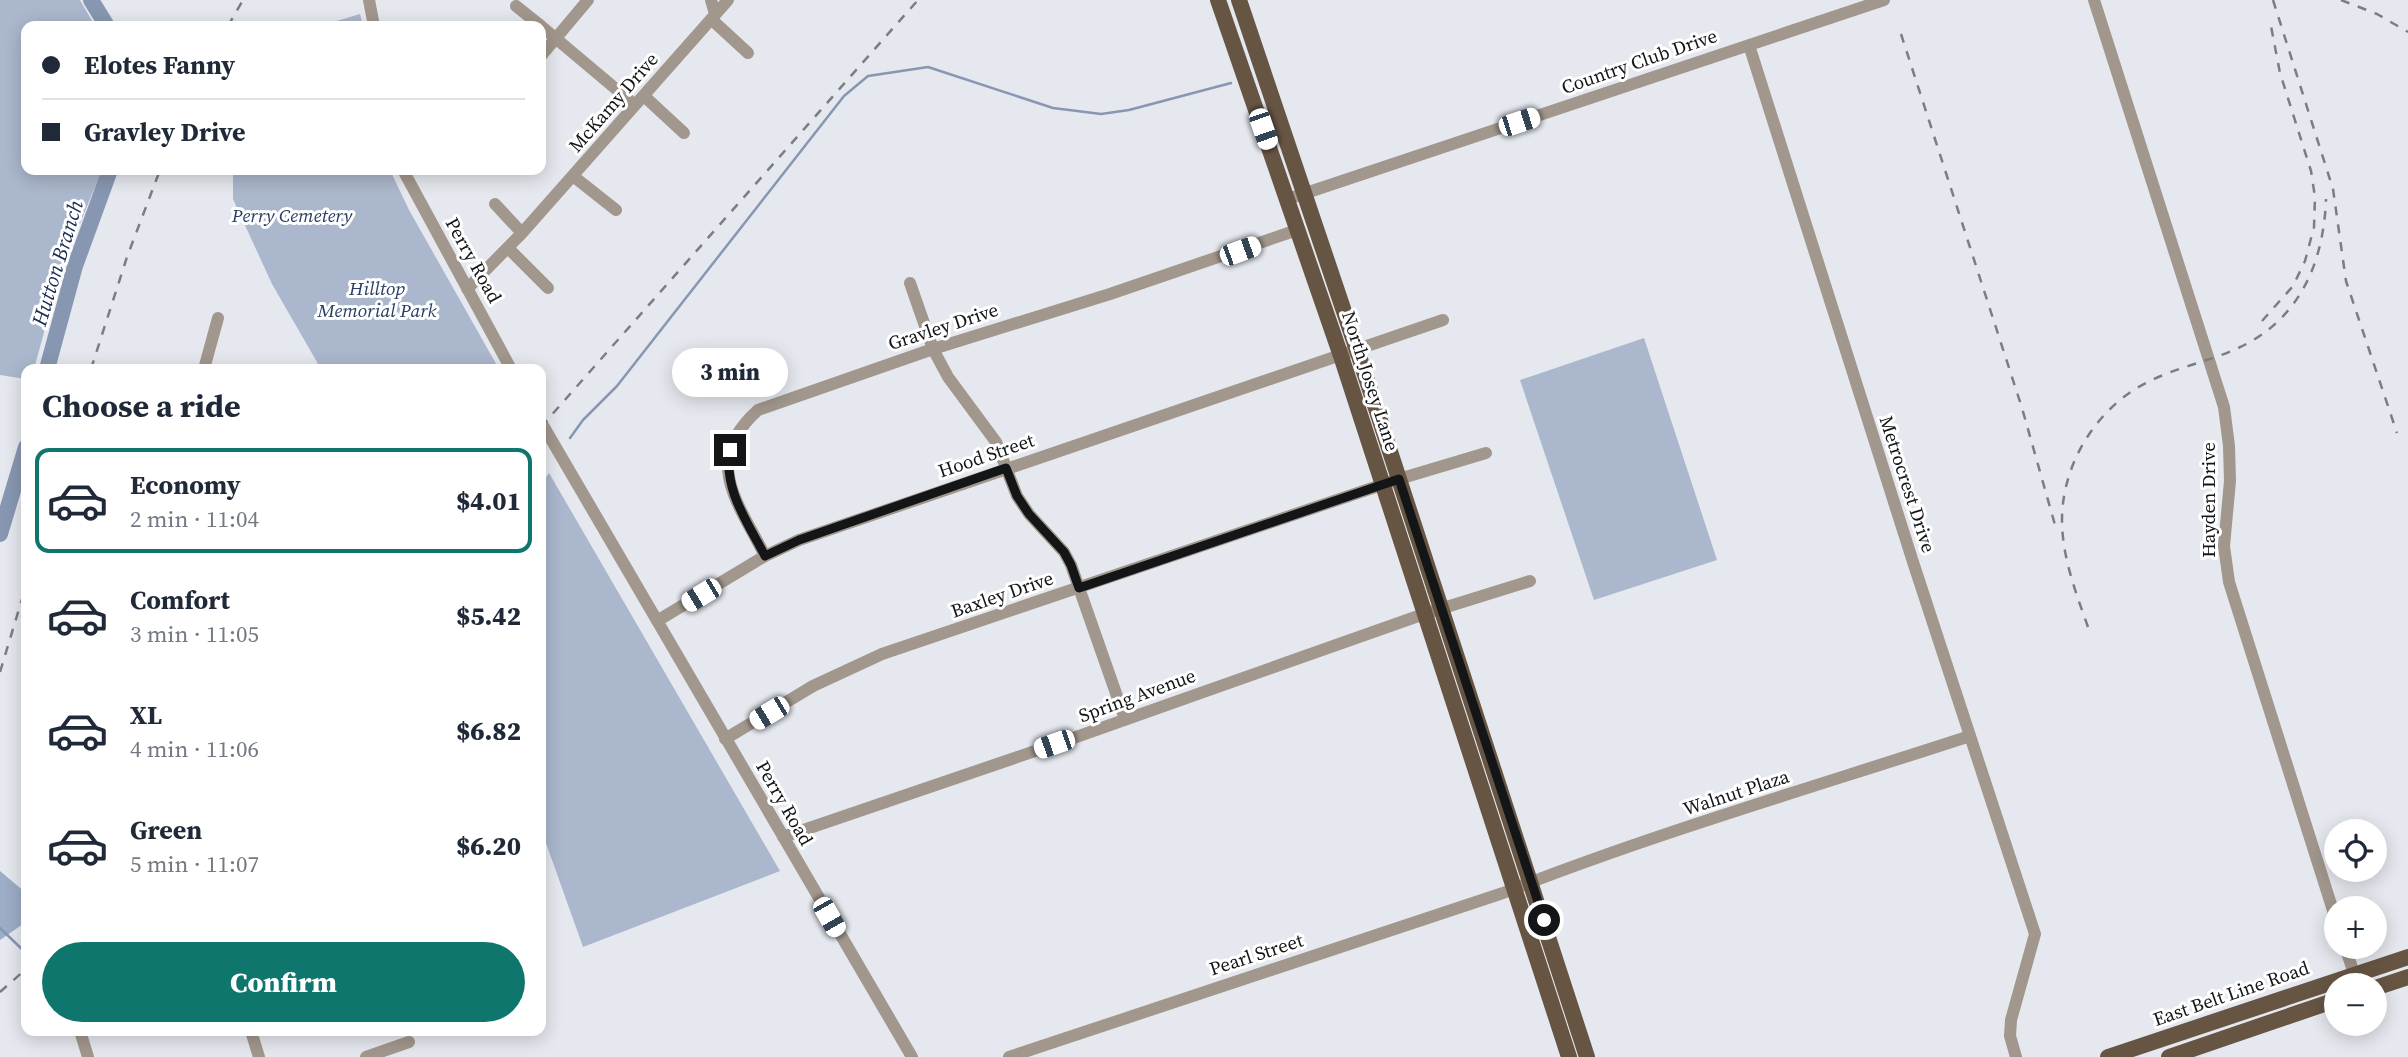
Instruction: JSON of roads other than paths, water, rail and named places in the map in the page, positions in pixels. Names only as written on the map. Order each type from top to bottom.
[{"type":"main road","name":"North Josey Lane","points":[[1218,0],[1341,356],[1569,1057]]},
{"type":"main road","name":"North Josey Lane","points":[[1239,0],[1532,881],[1587,1057]]},
{"type":"main road","name":"East Belt Line Road","points":[[2372,973],[2408,957]]},
{"type":"main road","points":[[2387,984],[2408,977]]},
{"type":"main road","name":"East Belt Line Road","points":[[2108,1057],[2324,990]]},
{"type":"main road","name":"East Belt Line Road","points":[[2169,1057],[2324,1004]]},
{"type":"street","points":[[369,0],[373,21]]},
{"type":"street","points":[[546,50],[588,0]]},
{"type":"street","points":[[711,0],[713,17],[748,53]]},
{"type":"street","name":"McKamy Drive","points":[[467,289],[522,233],[728,0]]},
{"type":"street","name":"Country Club Drive","points":[[1287,199],[1884,0]]},
{"type":"street","name":"Hayden Drive","points":[[2094,0],[2224,407],[2230,481],[2224,546],[2229,582],[2328,896]]},
{"type":"street","points":[[516,6],[535,21]]},
{"type":"street","points":[[546,30],[684,133]]},
{"type":"street","name":"Metrocrest Drive","points":[[1749,45],[2035,934],[2011,1020],[2010,1036],[2016,1057]]},
{"type":"street","name":"Perry Road","points":[[406,175],[509,364]]},
{"type":"street","points":[[573,176],[616,210]]},
{"type":"street","points":[[495,204],[522,233]]},
{"type":"street","name":"Gravley Drive","points":[[765,556],[729,482],[727,465],[730,450],[744,422],[758,410],[933,349],[1123,290],[1297,230]]},
{"type":"street","points":[[508,248],[548,288]]},
{"type":"street","points":[[910,283],[933,349],[960,395],[996,442],[1017,496],[1029,514],[1064,552],[1071,565],[1125,719]]},
{"type":"street","points":[[205,364],[218,318]]},
{"type":"street","name":"Hood Street","points":[[657,621],[765,556],[799,540],[1443,320]]},
{"type":"street","name":"Perry Road","points":[[546,431],[912,1057]]},
{"type":"street","name":"Baxley Drive","points":[[725,739],[813,686],[882,654],[1399,479],[1486,453]]},
{"type":"street","name":"Spring Avenue","points":[[783,837],[1424,614],[1531,581]]},
{"type":"street","name":"Walnut Plaza","points":[[1515,888],[1970,736]]},
{"type":"street","name":"Pearl Street","points":[[1009,1057],[1515,888]]},
{"type":"street","points":[[82,1036],[88,1057]]},
{"type":"street","points":[[253,1036],[259,1057]]},
{"type":"street","points":[[366,1057],[409,1042]]},
{"type":"waterway","name":"Hutton Branch","points":[[91,0],[104,21]]},
{"type":"waterway","points":[[570,438],[583,420],[617,386],[844,96],[868,76],[928,67],[1053,108],[1101,114],[1129,110],[1231,83]]},
{"type":"waterway","name":"Hutton Branch","points":[[48,364],[75,266],[108,175]]},
{"type":"waterway","name":"Hutton Branch","points":[[0,534],[21,464]]},
{"type":"waterway","points":[[0,928],[21,948]]},
{"type":"railway","points":[[231,21],[243,0]]},
{"type":"railway","points":[[546,421],[918,0]]},
{"type":"railway","points":[[2273,0],[2333,189],[2346,281],[2397,433]]},
{"type":"railway","points":[[2341,0],[2377,14],[2408,32]]},
{"type":"railway","points":[[2262,321],[2293,286],[2305,261],[2314,227],[2315,197],[2311,171],[2280,73],[2270,21]]},
{"type":"railway","points":[[1901,34],[2022,408],[2057,532]]},
{"type":"railway","points":[[93,364],[127,257],[158,175]]},
{"type":"railway","points":[[2088,627],[2067,561],[2062,520],[2069,477],[2087,437],[2100,420],[2133,391],[2165,374],[2243,346],[2287,312],[2299,296],[2316,260],[2326,199]]},
{"type":"railway","points":[[0,672],[21,603]]},
{"type":"railway","points":[[0,992],[21,973]]},
{"type":"park label","name":"Perry Cemetery","points":[[292,215]]},
{"type":"park label","name":"Hilltop Memorial Park","points":[[377,299]]}]
